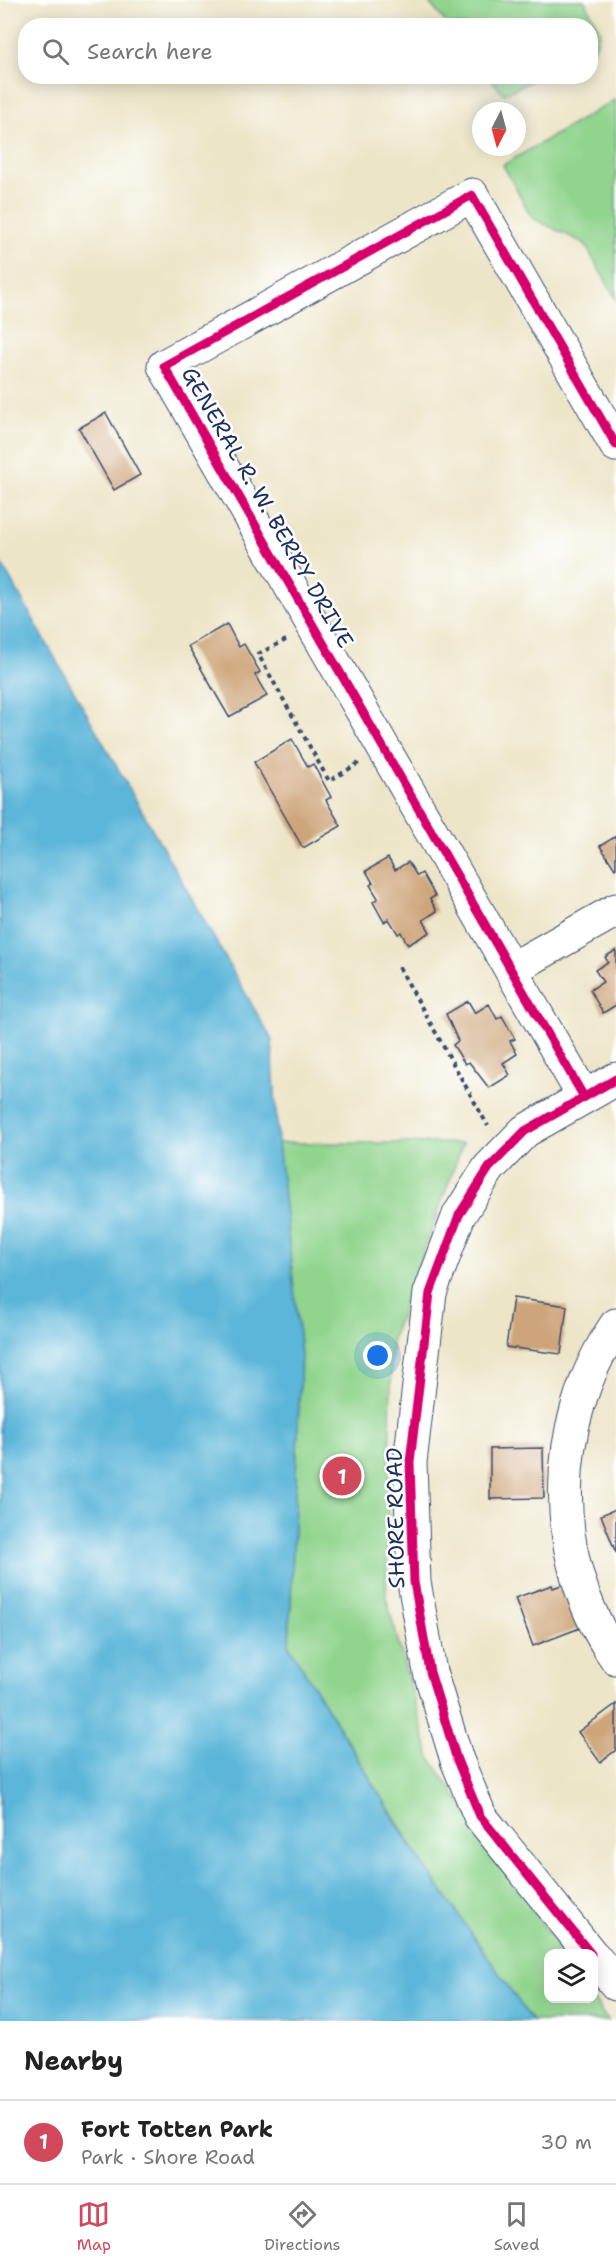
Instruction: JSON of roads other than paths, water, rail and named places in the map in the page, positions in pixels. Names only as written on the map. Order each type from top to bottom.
[{"type":"street","name":"GENERAL R. W. BERRY DRIVE","points":[[584,1097],[164,366],[472,195],[616,445]]},
{"type":"street","points":[[512,969],[616,910]]},
{"type":"street","name":"SHORE ROAD","points":[[587,1949],[480,1816],[457,1760],[430,1672],[414,1582],[410,1462],[430,1293],[459,1215],[489,1168],[525,1131],[616,1079]]},
{"type":"street","points":[[616,1325],[585,1381],[574,1415],[567,1450],[564,1495],[571,1552],[581,1590],[604,1641],[616,1658]]},
{"type":"street","name":"SHORE ROAD","points":[[598,1962],[616,1984]]},
{"type":"water","points":[[0,561],[272,1040],[278,1143],[301,1354],[289,1646],[411,1846],[532,2021],[0,2021]]},
{"type":"place","name":"Fort Totten Park","points":[[342,1476]]}]
